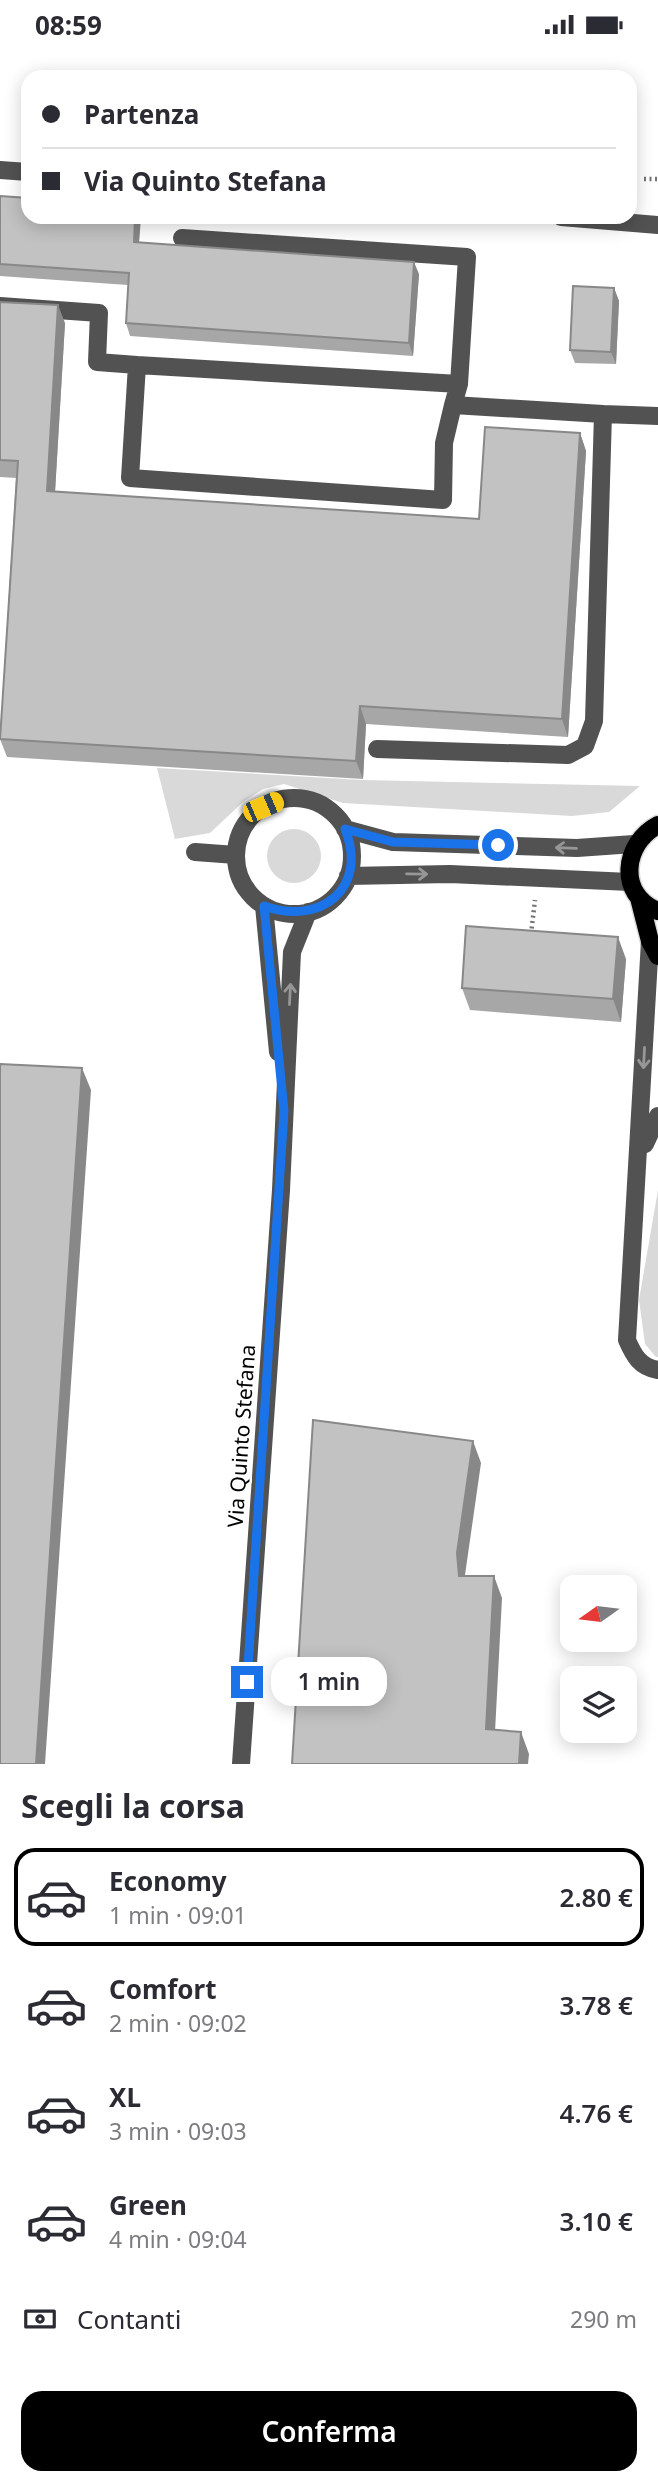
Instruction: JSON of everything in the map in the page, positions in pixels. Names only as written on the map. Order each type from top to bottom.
[{"type":"main road","points":[[654,948],[634,890],[628,863],[634,844],[646,831],[658,825]]},
{"type":"main road","points":[[634,890],[658,911]]},
{"type":"street","points":[[0,170],[21,172]]},
{"type":"street","points":[[637,223],[658,225]]},
{"type":"street","points":[[136,365],[130,478],[443,500],[444,443],[459,384],[467,257],[182,237]]},
{"type":"street","points":[[0,306],[99,313],[97,362],[459,384]]},
{"type":"street","points":[[453,405],[658,416]]},
{"type":"street","points":[[377,749],[568,755],[585,746],[594,721],[603,414]]},
{"type":"street","points":[[300,799],[318,803],[334,814],[345,829],[352,852],[348,876],[339,892],[325,905],[308,912],[285,914],[264,906],[243,884],[236,855],[239,836],[249,820],[263,807],[281,800],[300,799]]},
{"type":"street","points":[[345,829],[393,842],[577,848],[634,844]]},
{"type":"street","points":[[195,852],[236,855]]},
{"type":"street","points":[[348,876],[450,874],[634,890]]},
{"type":"street","name":"Via Quinto Stefana","points":[[264,906],[284,1111]]},
{"type":"street","name":"Via Quinto Stefana","points":[[241,1764],[292,952],[308,912]]},
{"type":"street","points":[[654,948],[626,1340],[634,1356],[646,1368],[658,1370]]},
{"type":"street","points":[[639,1161],[658,1116]]},
{"type":"path","points":[[645,179],[658,179]]},
{"type":"path","points":[[530,939],[535,900]]},
{"type":"shaded area","points":[[157,768],[362,780],[640,786],[609,812],[572,816],[343,803],[284,784],[263,789],[243,802],[210,833],[175,839]]},
{"type":"shaded area","points":[[294,829],[313,837],[321,856],[313,875],[294,883],[275,875],[267,856],[275,837]]},
{"type":"shaded area","points":[[658,1190],[656,1357],[645,1344],[639,1300]]},
{"type":"building","points":[[0,196],[21,198],[21,224],[135,224],[134,242],[414,262],[409,343],[126,323],[129,273],[0,264]]},
{"type":"building","points":[[573,286],[614,288],[611,352],[570,350]]},
{"type":"building","points":[[0,302],[58,305],[47,491],[479,519],[485,427],[580,433],[562,719],[360,706],[356,761],[0,739],[18,461],[0,460]]},
{"type":"building","points":[[466,926],[618,937],[613,999],[462,988]]},
{"type":"building","points":[[0,1064],[82,1068],[36,1764],[0,1764]]},
{"type":"building","points":[[313,1420],[473,1441],[457,1553],[459,1576],[494,1576],[486,1729],[521,1732],[519,1764],[292,1764]]},
{"type":"route","points":[[247,1682],[281,1190],[284,1111],[264,906],[285,914],[308,912],[325,905],[339,892],[351,864],[352,852],[345,829],[393,842],[498,845]]}]
